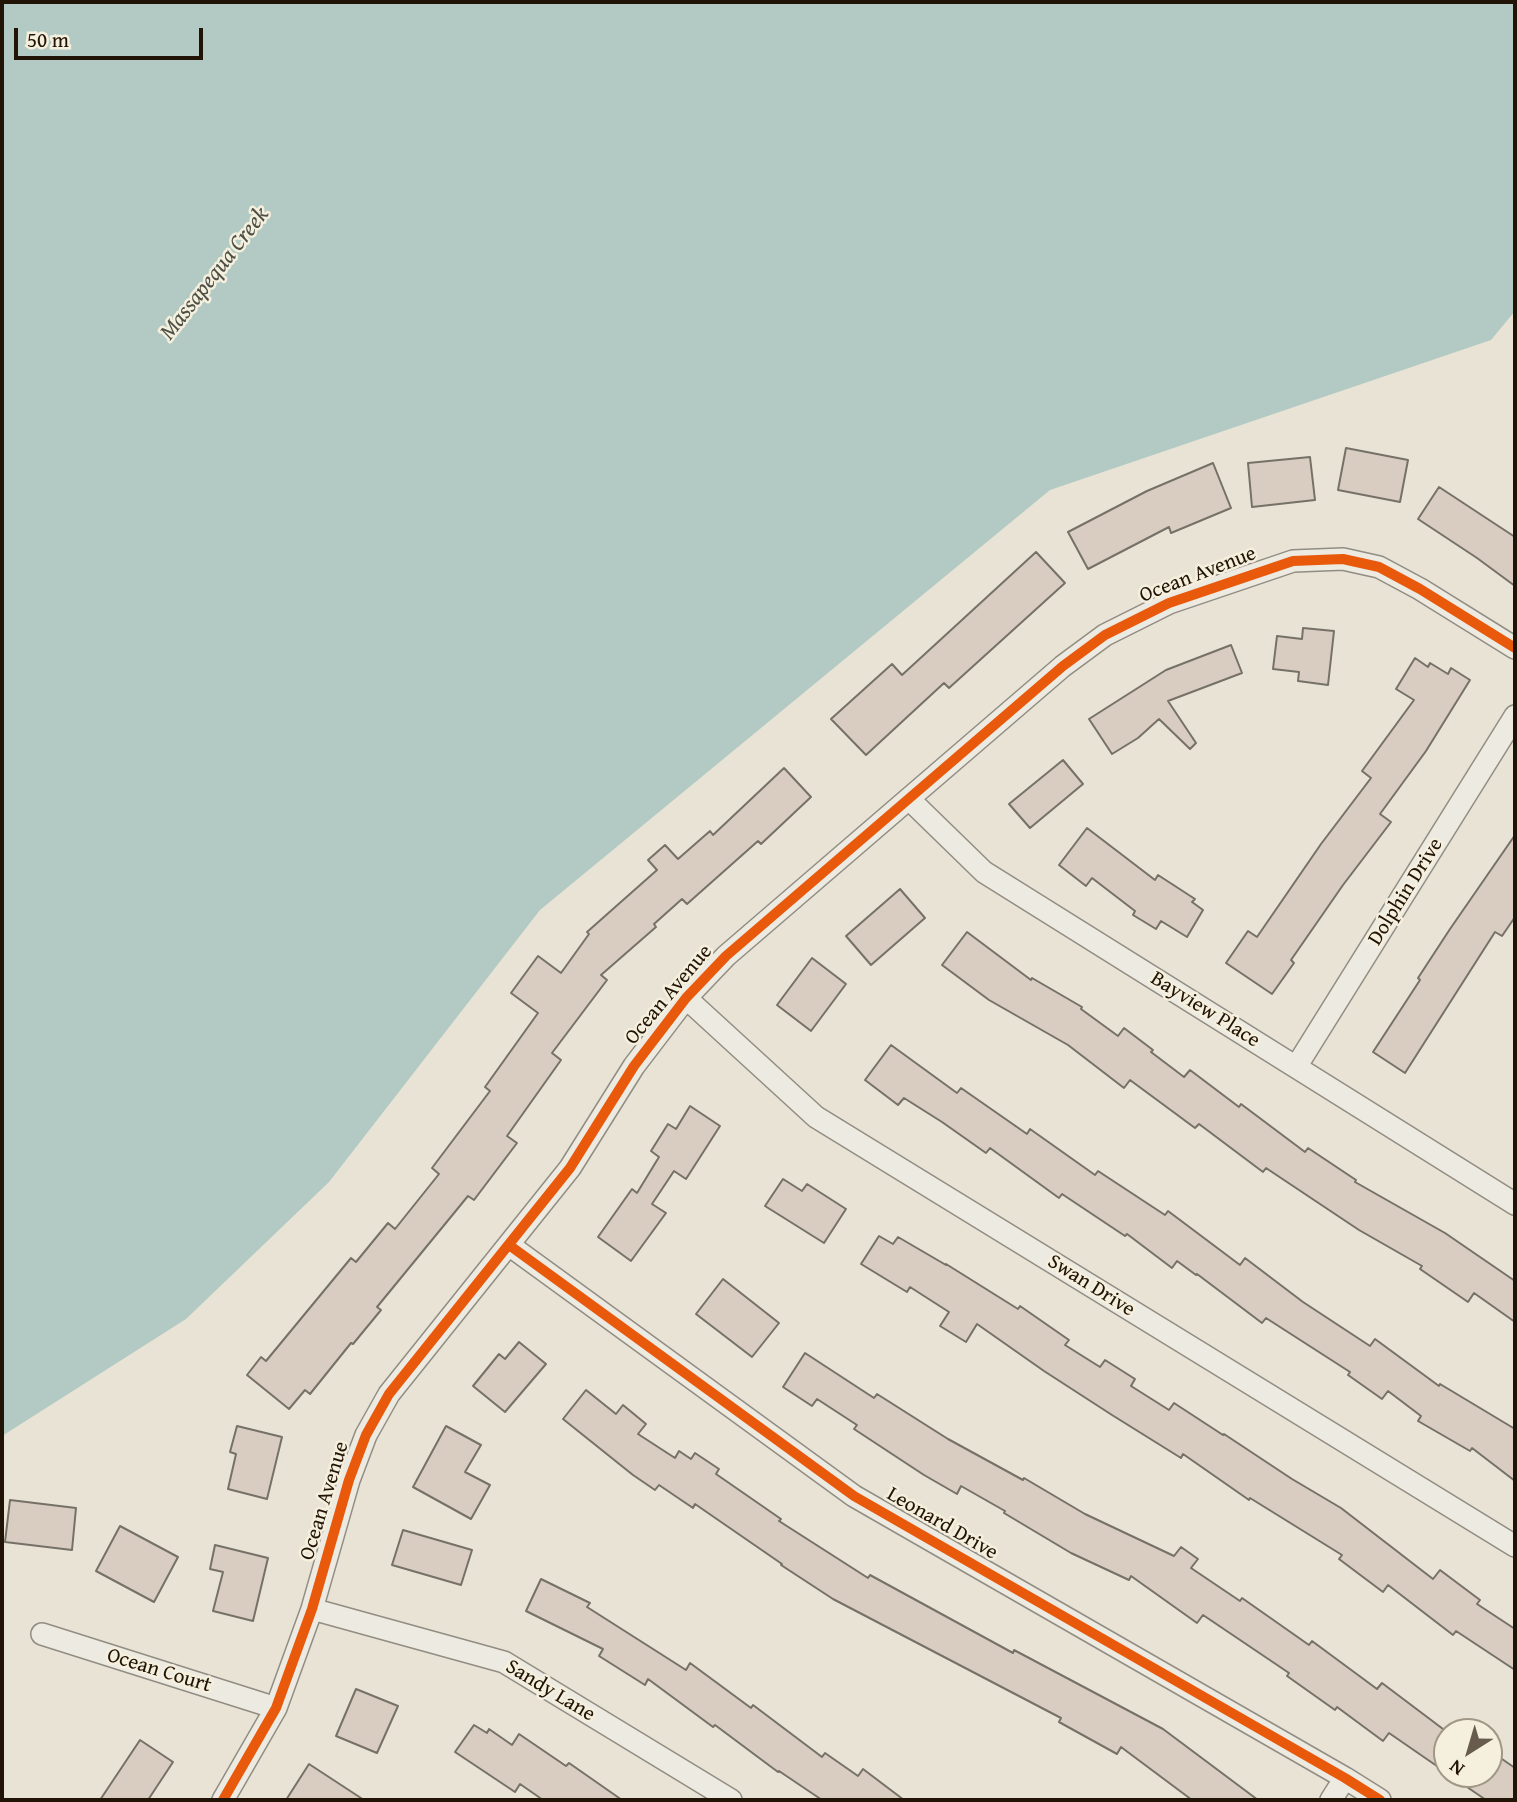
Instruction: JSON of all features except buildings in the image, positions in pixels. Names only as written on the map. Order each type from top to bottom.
[{"type":"street","name":"Ocean Avenue","points":[[223,1800],[276,1708],[312,1609],[349,1480],[366,1435],[389,1394],[570,1168],[634,1066],[686,998],[726,956],[1063,666],[1105,635],[1169,603],[1293,561],[1343,559],[1379,568],[1420,589],[1515,648]]},
{"type":"street","name":"Dolphin Drive","points":[[1296,1067],[1515,716]]},
{"type":"street","name":"Bayview Place","points":[[909,799],[984,872],[1515,1204]]},
{"type":"street","name":"Swan Drive","points":[[686,998],[816,1116],[1515,1546]]},
{"type":"street","name":"Leonard Drive","points":[[509,1245],[854,1496],[1380,1800]]},
{"type":"street","name":"Sandy Lane","points":[[312,1609],[504,1662],[731,1800]]},
{"type":"street","name":"Ocean Court","points":[[42,1634],[276,1708]]},
{"type":"street","points":[[1331,1800],[1345,1778]]},
{"type":"water","name":"Massapequa Creek","points":[[2,2],[1515,2],[1515,311],[1491,340],[1050,490],[540,910],[329,1182],[186,1319],[2,1436]]},
{"type":"cycle path","points":[[223,1800],[276,1708],[312,1609],[349,1480],[366,1435],[389,1394],[570,1168],[634,1066],[686,998],[726,956],[1063,666],[1105,635],[1169,603],[1293,561],[1343,559],[1379,567],[1515,648]]},
{"type":"cycle path","points":[[509,1245],[854,1496],[1380,1800]]}]
